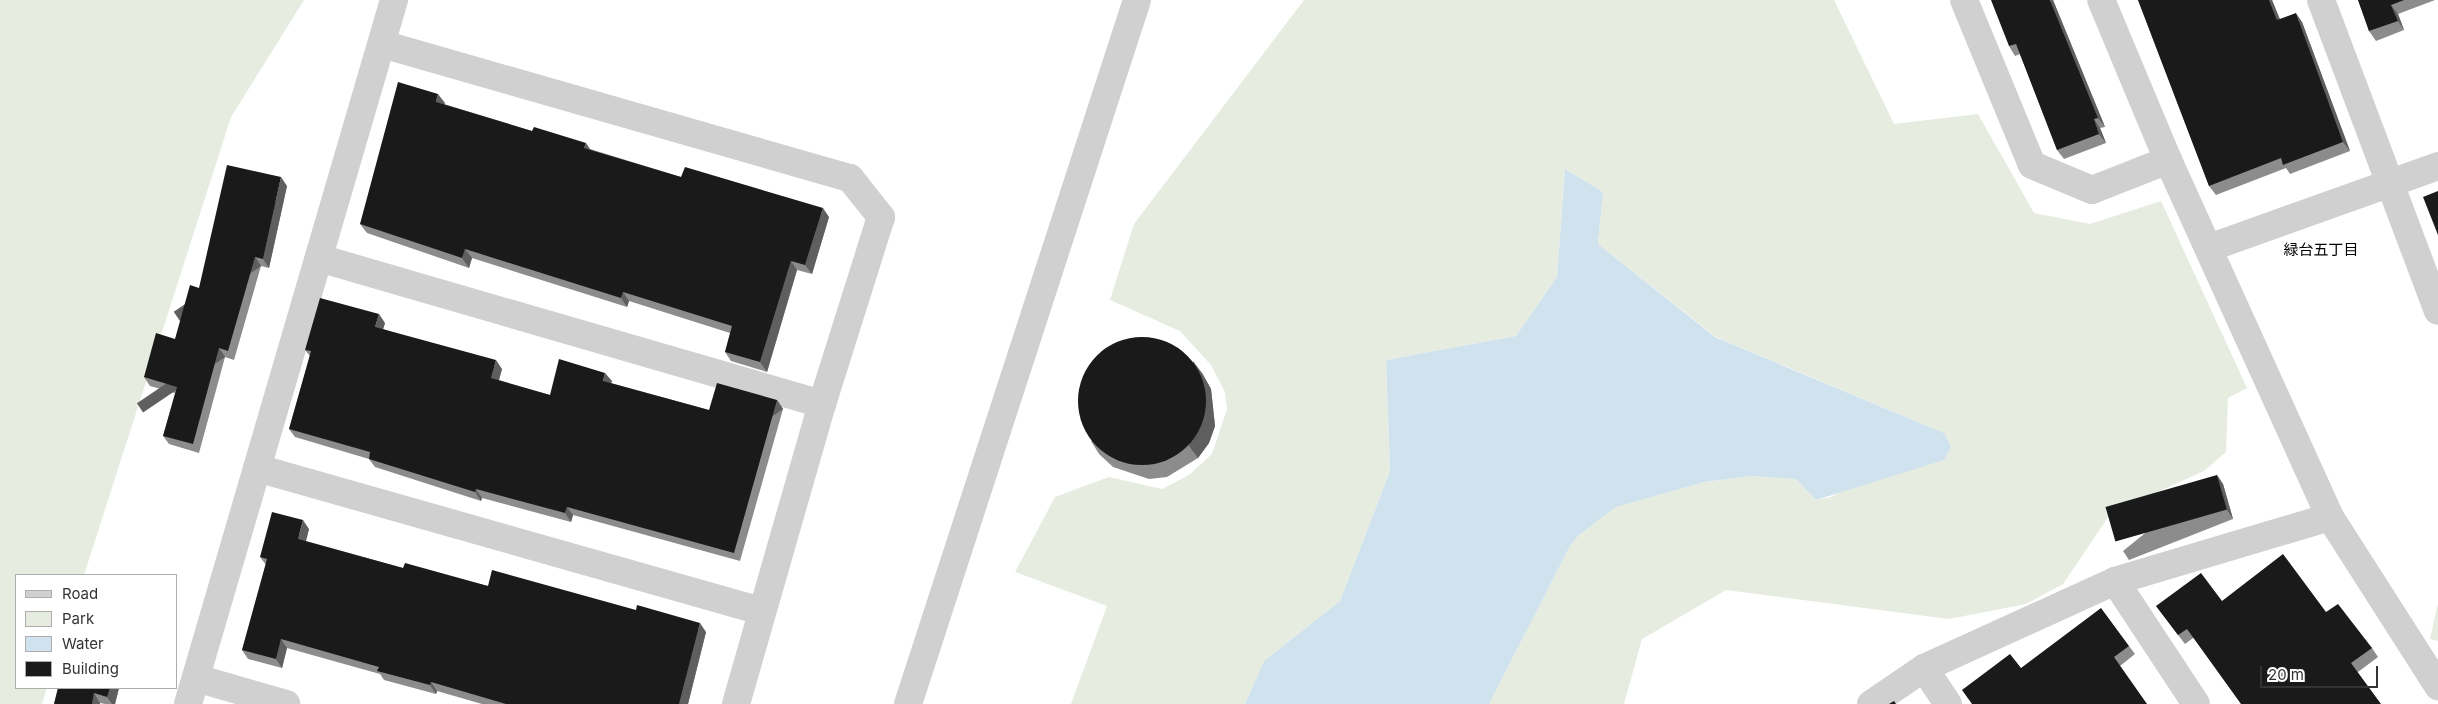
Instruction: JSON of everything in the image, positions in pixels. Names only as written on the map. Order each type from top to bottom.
[{"type":"street","points":[[188,704],[394,0]]},
{"type":"street","points":[[908,704],[1136,0]]},
{"type":"street","points":[[1964,0],[2032,165],[2092,190],[2168,160]]},
{"type":"street","points":[[2101,0],[2168,160],[2330,518],[2438,686]]},
{"type":"street","points":[[2321,0],[2438,311]]},
{"type":"street","points":[[382,44],[850,178],[881,217],[822,404],[761,611],[736,704]]},
{"type":"street","points":[[2209,248],[2438,166]]},
{"type":"street","points":[[319,258],[822,404]]},
{"type":"street","points":[[258,468],[761,611]]},
{"type":"street","points":[[1871,704],[1924,668],[2115,581],[2330,518]]},
{"type":"street","points":[[2115,581],[2196,704]]},
{"type":"street","points":[[1924,668],[1948,704]]},
{"type":"street","points":[[196,678],[286,704]]},
{"type":"green space","points":[[0,0],[304,0],[231,117],[84,574],[15,574],[15,689],[47,689],[42,704],[0,704]]},
{"type":"green space","points":[[1304,0],[1834,0],[1894,124],[1978,114],[2034,213],[2090,224],[2161,201],[2247,388],[2228,398],[2226,452],[2204,471],[2111,513],[2063,584],[2026,604],[1949,619],[1726,590],[1642,639],[1624,704],[1489,704],[1570,546],[1579,535],[1616,507],[1705,482],[1751,476],[1796,479],[1816,500],[1831,497],[1944,433],[1716,337],[1598,244],[1603,192],[1565,169],[1557,277],[1516,336],[1386,360],[1390,471],[1340,601],[1264,661],[1245,704],[1071,704],[1107,606],[1015,572],[1055,497],[1109,477],[1162,489],[1189,475],[1212,454],[1227,409],[1225,392],[1211,365],[1180,331],[1110,300],[1134,224]]},
{"type":"green space","points":[[2438,603],[2438,641],[2430,639]]},
{"type":"water","points":[[1565,169],[1603,192],[1598,244],[1715,337],[1944,433],[1951,447],[1944,460],[1816,500],[1796,479],[1751,476],[1705,482],[1616,507],[1579,535],[1570,546],[1489,704],[1245,704],[1264,661],[1340,601],[1390,471],[1386,360],[1516,336],[1557,277]]},
{"type":"building","points":[[1991,0],[2050,0],[2098,118],[2094,119],[2099,134],[2057,150],[2016,44],[2009,46]]},
{"type":"building","points":[[2138,0],[2269,0],[2277,20],[2296,13],[2343,142],[2283,165],[2281,158],[2209,186]]},
{"type":"building","points":[[2358,0],[2404,0],[2391,5],[2398,21],[2369,31]]},
{"type":"building","points":[[398,82],[438,94],[436,102],[532,131],[534,127],[586,143],[584,148],[681,177],[685,167],[823,208],[805,265],[791,261],[760,362],[725,352],[732,326],[623,292],[621,298],[465,249],[462,258],[360,224]]},
{"type":"building","points":[[227,165],[281,177],[263,259],[255,257],[228,351],[219,348],[193,444],[163,436],[177,387],[144,377],[156,333],[175,339],[190,285],[199,288]]},
{"type":"building","points":[[2438,191],[2438,235],[2423,197]]},
{"type":"building","points":[[320,298],[379,314],[375,327],[496,360],[491,378],[550,395],[559,359],[605,373],[603,381],[709,410],[717,383],[777,400],[734,553],[567,507],[565,513],[476,489],[475,492],[369,459],[370,452],[289,429],[311,351],[305,350]]},
{"type":"building","points":[[1142,337],[1155,338],[1167,342],[1187,356],[1201,376],[1205,388],[1205,414],[1201,426],[1187,446],[1167,460],[1155,464],[1142,465],[1129,464],[1117,460],[1097,446],[1083,426],[1079,414],[1078,401],[1079,388],[1083,376],[1097,356],[1117,342],[1129,338]]},
{"type":"building","points":[[2217,475],[2227,510],[2115,542],[2105,507]]},
{"type":"building","points":[[272,512],[303,520],[298,539],[403,568],[405,563],[488,586],[492,570],[636,610],[637,605],[700,623],[679,704],[506,704],[431,682],[430,685],[377,671],[379,667],[281,639],[276,659],[242,650],[267,559],[260,557]]},
{"type":"building","points":[[2283,554],[2326,612],[2338,604],[2372,648],[2351,663],[2381,704],[2241,704],[2187,629],[2178,635],[2156,606],[2201,573],[2222,601]]},
{"type":"building","points":[[2101,608],[2129,646],[2114,657],[2147,704],[1972,704],[1962,690],[2010,654],[2021,668]]},
{"type":"building","points":[[58,689],[110,689],[107,697],[94,693],[92,704],[54,704]]},
{"type":"district","name":"緑台五丁目","points":[[2321,250]]}]
